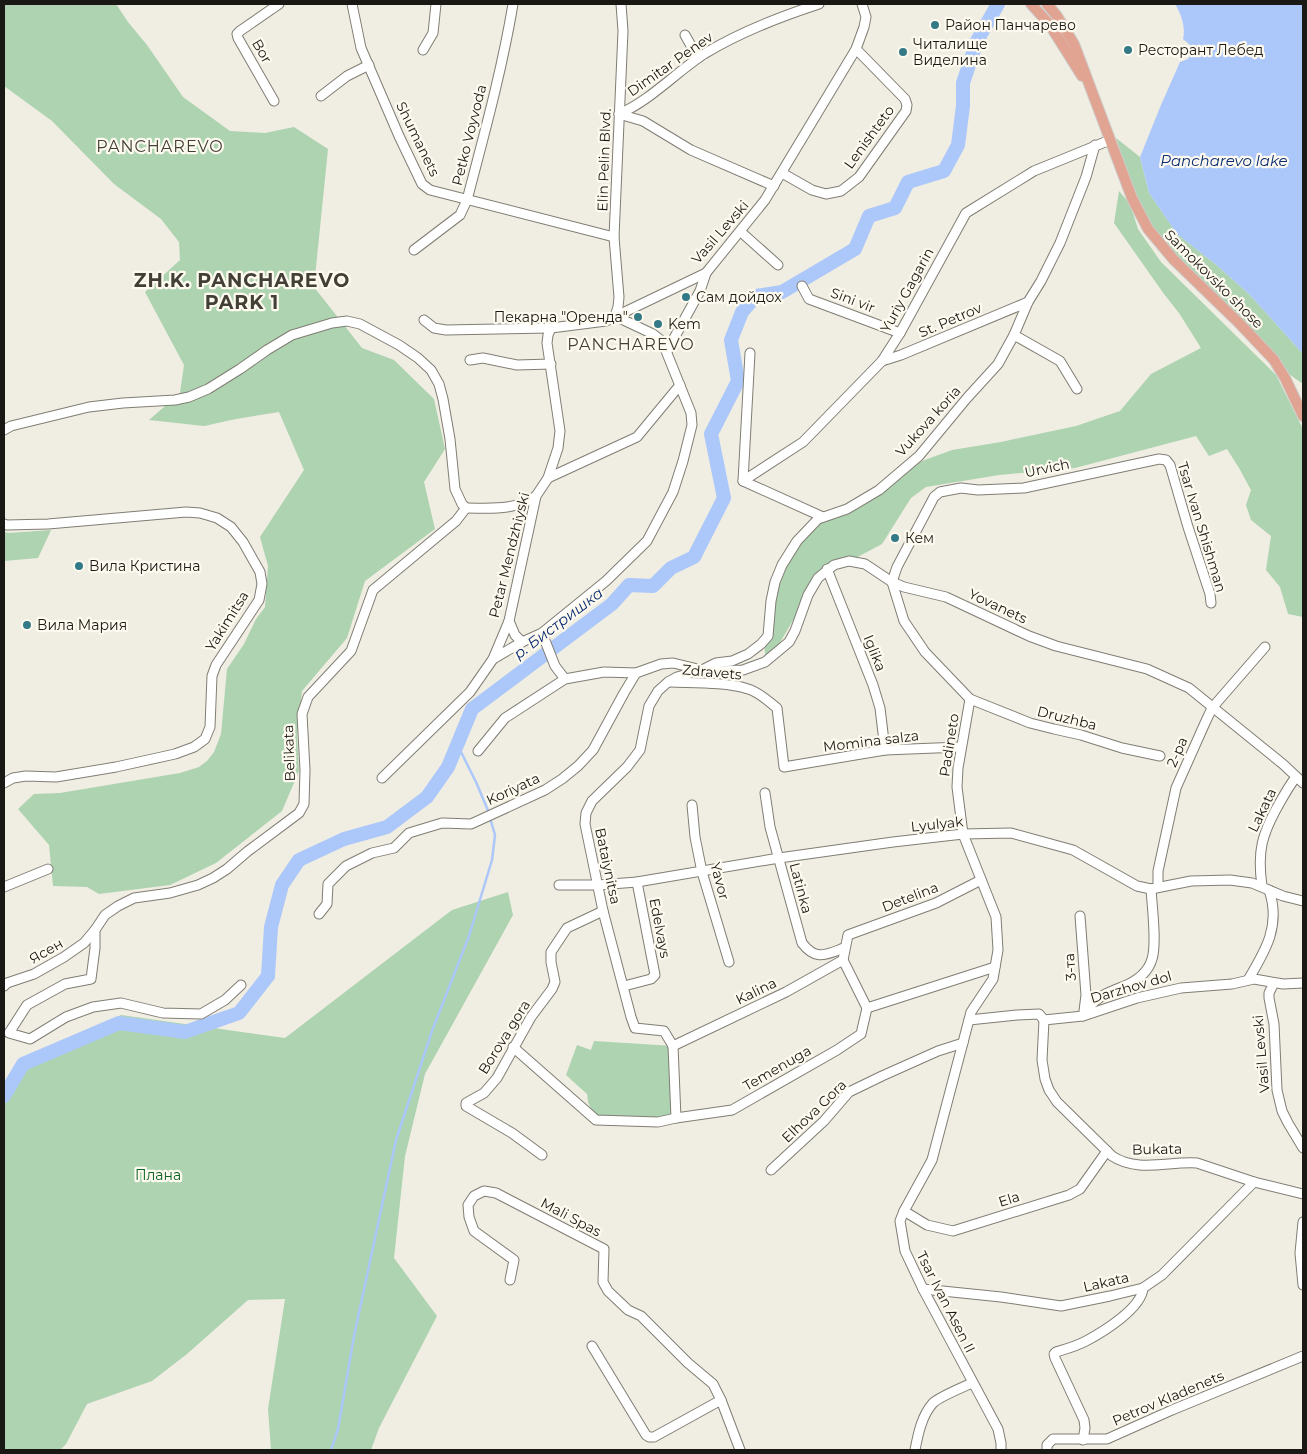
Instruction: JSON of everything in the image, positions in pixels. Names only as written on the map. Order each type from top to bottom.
[{"type":"main road","name":"Samokovsko shose","points":[[1031,4],[1050,25],[1096,99]]},
{"type":"main road","name":"Samokovsko shose","points":[[1047,4],[1057,16],[1074,44],[1132,198],[1148,229],[1174,260],[1274,360],[1303,416]]},
{"type":"street","name":"Bor","points":[[274,101],[238,38],[238,34],[240,30],[279,4]]},
{"type":"street","name":"Shumanets","points":[[352,4],[361,48],[422,184],[430,190],[614,237]]},
{"type":"street","points":[[423,50],[433,34],[436,4]]},
{"type":"street","name":"Petko Voyvoda","points":[[414,250],[460,214],[467,200],[492,103],[513,4]]},
{"type":"street","name":"Elin Pelin Blvd.","points":[[615,316],[619,297],[614,237],[622,31],[621,4]]},
{"type":"street","name":"Dimitar Penev","points":[[619,114],[635,107],[698,58],[726,41],[759,26],[819,4]]},
{"type":"street","name":"Vasil Levski","points":[[424,320],[434,328],[446,330],[551,328],[606,321],[706,272],[741,232],[765,200],[856,49],[866,16],[862,4]]},
{"type":"street","points":[[685,35],[698,58]]},
{"type":"street","name":"Lenishteto","points":[[782,173],[812,190],[826,194],[841,191],[859,177],[906,111],[905,99],[856,49]]},
{"type":"street","points":[[322,96],[347,76],[369,65]]},
{"type":"street","points":[[619,114],[643,121],[691,150],[774,186]]},
{"type":"street","name":"Yuriy Gagarin","points":[[743,481],[803,442],[882,361],[900,333],[966,213],[1034,171],[1110,140]]},
{"type":"street","name":"Vukova koria","points":[[702,670],[716,663],[732,661],[748,654],[761,644],[768,636],[774,582],[797,541],[818,519],[847,509],[879,490],[919,456],[998,364],[1014,335],[1028,302],[1060,243],[1086,177],[1095,145]]},
{"type":"street","points":[[741,232],[778,265]]},
{"type":"street","points":[[667,351],[700,290],[706,272]]},
{"type":"street","name":"Sini vir","points":[[802,286],[808,299],[900,333]]},
{"type":"street","name":"St. Petrov","points":[[882,361],[901,356],[1028,302]]},
{"type":"street","points":[[493,660],[522,642],[542,633],[581,602],[628,560],[647,541],[673,492],[692,425],[691,413],[662,341],[653,334],[615,316]]},
{"type":"street","points":[[4,430],[11,426],[89,407],[175,400],[189,397],[208,389],[292,335],[347,320],[360,324],[399,344],[418,358],[430,370],[439,384],[450,439],[455,489],[466,508],[501,508],[524,504],[536,496]]},
{"type":"street","name":"Petar Mendzhiyski","points":[[382,778],[470,692],[493,660],[508,621],[536,496],[548,478],[558,448],[560,431],[547,343],[551,328]]},
{"type":"street","points":[[1014,335],[1060,361],[1077,389]]},
{"type":"street","points":[[750,353],[743,481],[823,517]]},
{"type":"street","points":[[470,360],[483,358],[517,365],[550,364]]},
{"type":"street","points":[[548,478],[637,437],[680,385]]},
{"type":"street","name":"Urvich","points":[[892,582],[934,497],[940,492],[960,488],[978,490],[1024,488],[1159,459],[1166,460]]},
{"type":"street","name":"Tsar Ivan Shishman","points":[[1166,460],[1170,465],[1210,594],[1211,604]]},
{"type":"street","name":"Belikata","points":[[95,930],[105,915],[134,898],[170,893],[198,885],[212,878],[227,869],[299,813],[304,804],[305,747],[302,714],[308,697],[351,651],[373,590],[456,521],[466,508]]},
{"type":"street","name":"Yakimitsa","points":[[4,524],[7,526],[48,524],[173,513],[200,513],[217,518],[230,527],[243,542],[260,572],[262,584],[259,600],[216,665],[212,676],[210,727],[205,739],[194,747],[175,754],[116,768],[56,777],[26,776],[13,778],[4,783]]},
{"type":"street","name":"Yovanets","points":[[827,569],[849,561],[865,564],[892,582],[904,587],[946,597],[1029,636],[1056,646],[1147,669],[1189,688],[1284,764],[1300,780]]},
{"type":"street","points":[[478,751],[505,718],[565,679],[604,672],[636,672],[661,664],[673,663],[702,670],[743,670],[765,662],[788,642],[795,631],[808,595],[818,578],[827,569]]},
{"type":"street","name":"Iglika","points":[[827,569],[874,685],[880,708],[885,750]]},
{"type":"street","name":"Padineto","points":[[892,582],[904,621],[925,652],[970,699],[956,787],[963,834],[996,917],[998,950],[993,979],[971,1012],[969,1020]]},
{"type":"street","points":[[508,621],[515,636],[522,642]]},
{"type":"street","points":[[542,633],[556,666],[565,679]]},
{"type":"street","name":"2-ра","points":[[1083,1016],[1090,1004],[1096,999],[1134,982],[1149,966],[1154,946],[1154,888],[1176,788],[1212,708],[1265,647]]},
{"type":"street","name":"Bataiynitsa","points":[[673,1046],[664,1031],[635,1028],[603,911],[586,824],[586,813],[592,801],[627,768],[640,750],[649,706],[658,691],[677,677],[702,670]]},
{"type":"street","name":"Koriyata","points":[[320,914],[327,904],[328,884],[346,866],[372,853],[394,848],[409,833],[442,823],[471,824],[545,790],[562,779],[594,750],[636,672]]},
{"type":"street","name":"Zdravets","points":[[668,682],[736,686],[760,694],[777,708],[784,767]]},
{"type":"street","name":"Druzhba","points":[[970,699],[1030,723],[1081,734],[1122,748],[1160,756]]},
{"type":"street","name":"Momina salza","points":[[784,767],[885,750],[961,747]]},
{"type":"street","name":"Lakata","points":[[1248,980],[1265,949],[1272,930],[1274,915],[1265,888],[1260,854],[1264,836],[1291,784],[1300,780]]},
{"type":"street","name":"Latinka","points":[[765,793],[770,827],[802,943],[809,952],[818,956],[827,955],[844,948]]},
{"type":"street","name":"Yavor","points":[[692,805],[695,837],[702,872],[728,962]]},
{"type":"street","name":"Lyulyak","points":[[559,885],[637,882],[779,858],[893,842],[963,834],[1011,833],[1073,850],[1138,886],[1154,888]]},
{"type":"street","points":[[4,887],[48,869]]},
{"type":"street","points":[[1154,888],[1191,881],[1217,879],[1243,882],[1303,901]]},
{"type":"street","name":"Detelina","points":[[844,948],[848,935],[936,903],[981,880]]},
{"type":"street","name":"Edelvays","points":[[624,986],[651,979],[655,975],[637,882]]},
{"type":"street","name":"Borova gora","points":[[542,1155],[512,1133],[466,1106],[466,1103],[484,1092],[497,1078],[531,1018],[552,989],[555,982],[551,952],[567,928],[603,911]]},
{"type":"street","name":"3-та","points":[[1080,916],[1086,995],[1083,1016]]},
{"type":"street","points":[[95,930],[91,979],[65,984],[27,1005],[9,1033],[30,1039],[66,1018],[93,1007],[121,1003],[163,1013],[201,1014],[225,1000],[241,985]]},
{"type":"street","name":"Ясен","points":[[4,986],[7,983],[34,974],[64,957],[84,943],[95,930]]},
{"type":"street","points":[[844,948],[843,960],[867,1008],[995,967]]},
{"type":"street","name":"Kalina","points":[[673,1046],[786,992],[843,960]]},
{"type":"street","name":"Darzhov dol","points":[[969,1020],[1017,1014],[1039,1014],[1044,1020],[1083,1016],[1137,998],[1169,990],[1232,984],[1248,980],[1303,984]]},
{"type":"street","name":"Vasil Levski","points":[[1274,983],[1269,993],[1269,998],[1274,1024],[1277,1090],[1282,1111],[1303,1148]]},
{"type":"street","name":"Temenuga","points":[[514,1047],[596,1120],[658,1122],[732,1110],[837,1050],[861,1034],[867,1008]]},
{"type":"street","name":"Tsar Ivan Asen II","points":[[969,1020],[932,1160],[900,1221],[905,1251],[972,1383],[998,1429],[1001,1450]]},
{"type":"street","name":"Bukata","points":[[1044,1020],[1042,1060],[1045,1080],[1049,1090],[1057,1102],[1107,1151],[1119,1160],[1131,1165],[1151,1166],[1188,1162],[1197,1163],[1254,1182],[1303,1194]]},
{"type":"street","name":"Elhova Gora","points":[[771,1170],[824,1121],[849,1092],[938,1051],[963,1043]]},
{"type":"street","points":[[673,1046],[676,1118]]},
{"type":"street","name":"Ela","points":[[904,1211],[927,1225],[953,1231],[1068,1195],[1080,1189],[1107,1151]]},
{"type":"street","name":"Lakata","points":[[923,1289],[1001,1297],[1061,1306],[1142,1288],[1162,1275],[1254,1182]]},
{"type":"street","name":"Mali Spas","points":[[510,1280],[514,1260],[474,1231],[469,1216],[468,1205],[474,1196],[484,1191],[496,1193],[604,1250],[603,1282],[608,1290],[628,1310],[641,1316],[688,1363],[713,1384],[740,1450]]},
{"type":"street","points":[[1303,1222],[1300,1253],[1303,1286]]},
{"type":"street","points":[[1083,1440],[1084,1420],[1054,1354],[1087,1340],[1110,1326],[1130,1310],[1141,1297],[1142,1288]]},
{"type":"street","points":[[592,1346],[649,1438],[721,1400]]},
{"type":"street","name":"Petrov Kladenets","points":[[1047,1450],[1047,1444],[1053,1439],[1107,1439],[1303,1356]]},
{"type":"street","points":[[915,1450],[918,1433],[934,1402],[972,1383]]},
{"type":"green space","points":[[4,4],[116,4],[183,97],[230,131],[265,133],[294,127],[328,149],[314,287],[362,348],[394,360],[434,399],[445,449],[424,482],[435,529],[365,581],[347,638],[302,691],[297,735],[299,771],[282,811],[216,863],[170,885],[99,894],[87,887],[53,886],[49,845],[18,809],[34,794],[60,793],[180,773],[199,767],[207,761],[214,752],[221,734],[227,669],[265,607],[268,566],[260,537],[304,470],[279,412],[204,426],[149,420],[180,393],[184,365],[145,292],[180,260],[179,242],[161,219],[114,184],[52,121],[4,86]]},
{"type":"green space","points":[[1116,138],[1140,157],[1149,193],[1177,234],[1249,294],[1303,354],[1303,384],[1289,374],[1277,358],[1161,240],[1135,195]]},
{"type":"green space","points":[[1119,191],[1130,204],[1138,229],[1161,262],[1276,375],[1303,429],[1303,617],[1288,614],[1280,587],[1266,570],[1271,536],[1251,520],[1246,505],[1251,490],[1239,468],[1227,449],[1209,456],[1196,436],[1075,468],[999,475],[926,487],[911,498],[882,544],[818,578],[775,651],[766,660],[764,644],[784,566],[818,519],[848,509],[914,464],[952,450],[1076,426],[1120,411],[1151,374],[1201,348],[1179,313],[1114,223]]},
{"type":"green space","points":[[51,530],[38,558],[4,561],[4,532]]},
{"type":"green space","name":"Плана","points":[[508,892],[513,915],[425,1074],[405,1156],[394,1258],[437,1316],[379,1428],[371,1450],[271,1450],[268,1409],[285,1299],[248,1300],[187,1354],[152,1381],[87,1404],[66,1444],[60,1450],[4,1450],[4,1096],[23,1064],[121,1015],[285,1038],[452,910]]},
{"type":"green space","points":[[594,1041],[673,1046],[676,1118],[596,1120],[588,1102],[587,1094],[566,1075],[577,1045],[591,1050]]},
{"type":"water","name":"Pancharevo lake","points":[[1175,4],[1303,4],[1303,354],[1249,294],[1177,234],[1149,193],[1140,157],[1180,62],[1188,59],[1192,52],[1190,45],[1183,39],[1182,21]]},
{"type":"waterway","name":"р. Бистришка","points":[[4,1096],[23,1064],[119,1023],[185,1032],[239,1013],[268,976],[271,927],[282,885],[299,860],[344,839],[387,827],[427,797],[448,767],[472,709],[612,604],[629,585],[653,586],[671,568],[694,557],[724,498],[711,434],[738,381],[731,340],[742,312],[756,296],[782,292],[855,249],[869,216],[895,208],[908,182],[944,171],[958,145],[963,106],[963,83],[977,41],[998,4]]},
{"type":"waterway","points":[[457,744],[489,813]]},
{"type":"waterway","points":[[331,1450],[338,1429],[354,1336],[396,1140],[432,1031],[469,936],[492,860],[495,835],[490,818]]},
{"type":"place","name":"Район Панчарево","points":[[935,25]]},
{"type":"place","name":"Ресторант Лебед","points":[[1128,50]]},
{"type":"place","name":"Читалище Виделина","points":[[903,52]]},
{"type":"place","name":"Сам дойдох","points":[[686,297]]},
{"type":"place","name":"Пекарна \"Оренда\"","points":[[638,317]]},
{"type":"place","name":"Kem","points":[[658,324]]},
{"type":"place","name":"Кем","points":[[895,538]]},
{"type":"place","name":"Вила Кристина","points":[[79,566]]},
{"type":"place","name":"Вила Мария","points":[[27,625]]},
{"type":"district","name":"PANCHAREVO","points":[[160,146]]},
{"type":"district","name":"ZH.K. PANCHAREVO PARK 1","points":[[242,291]]},
{"type":"district","name":"PANCHAREVO","points":[[631,344]]}]
